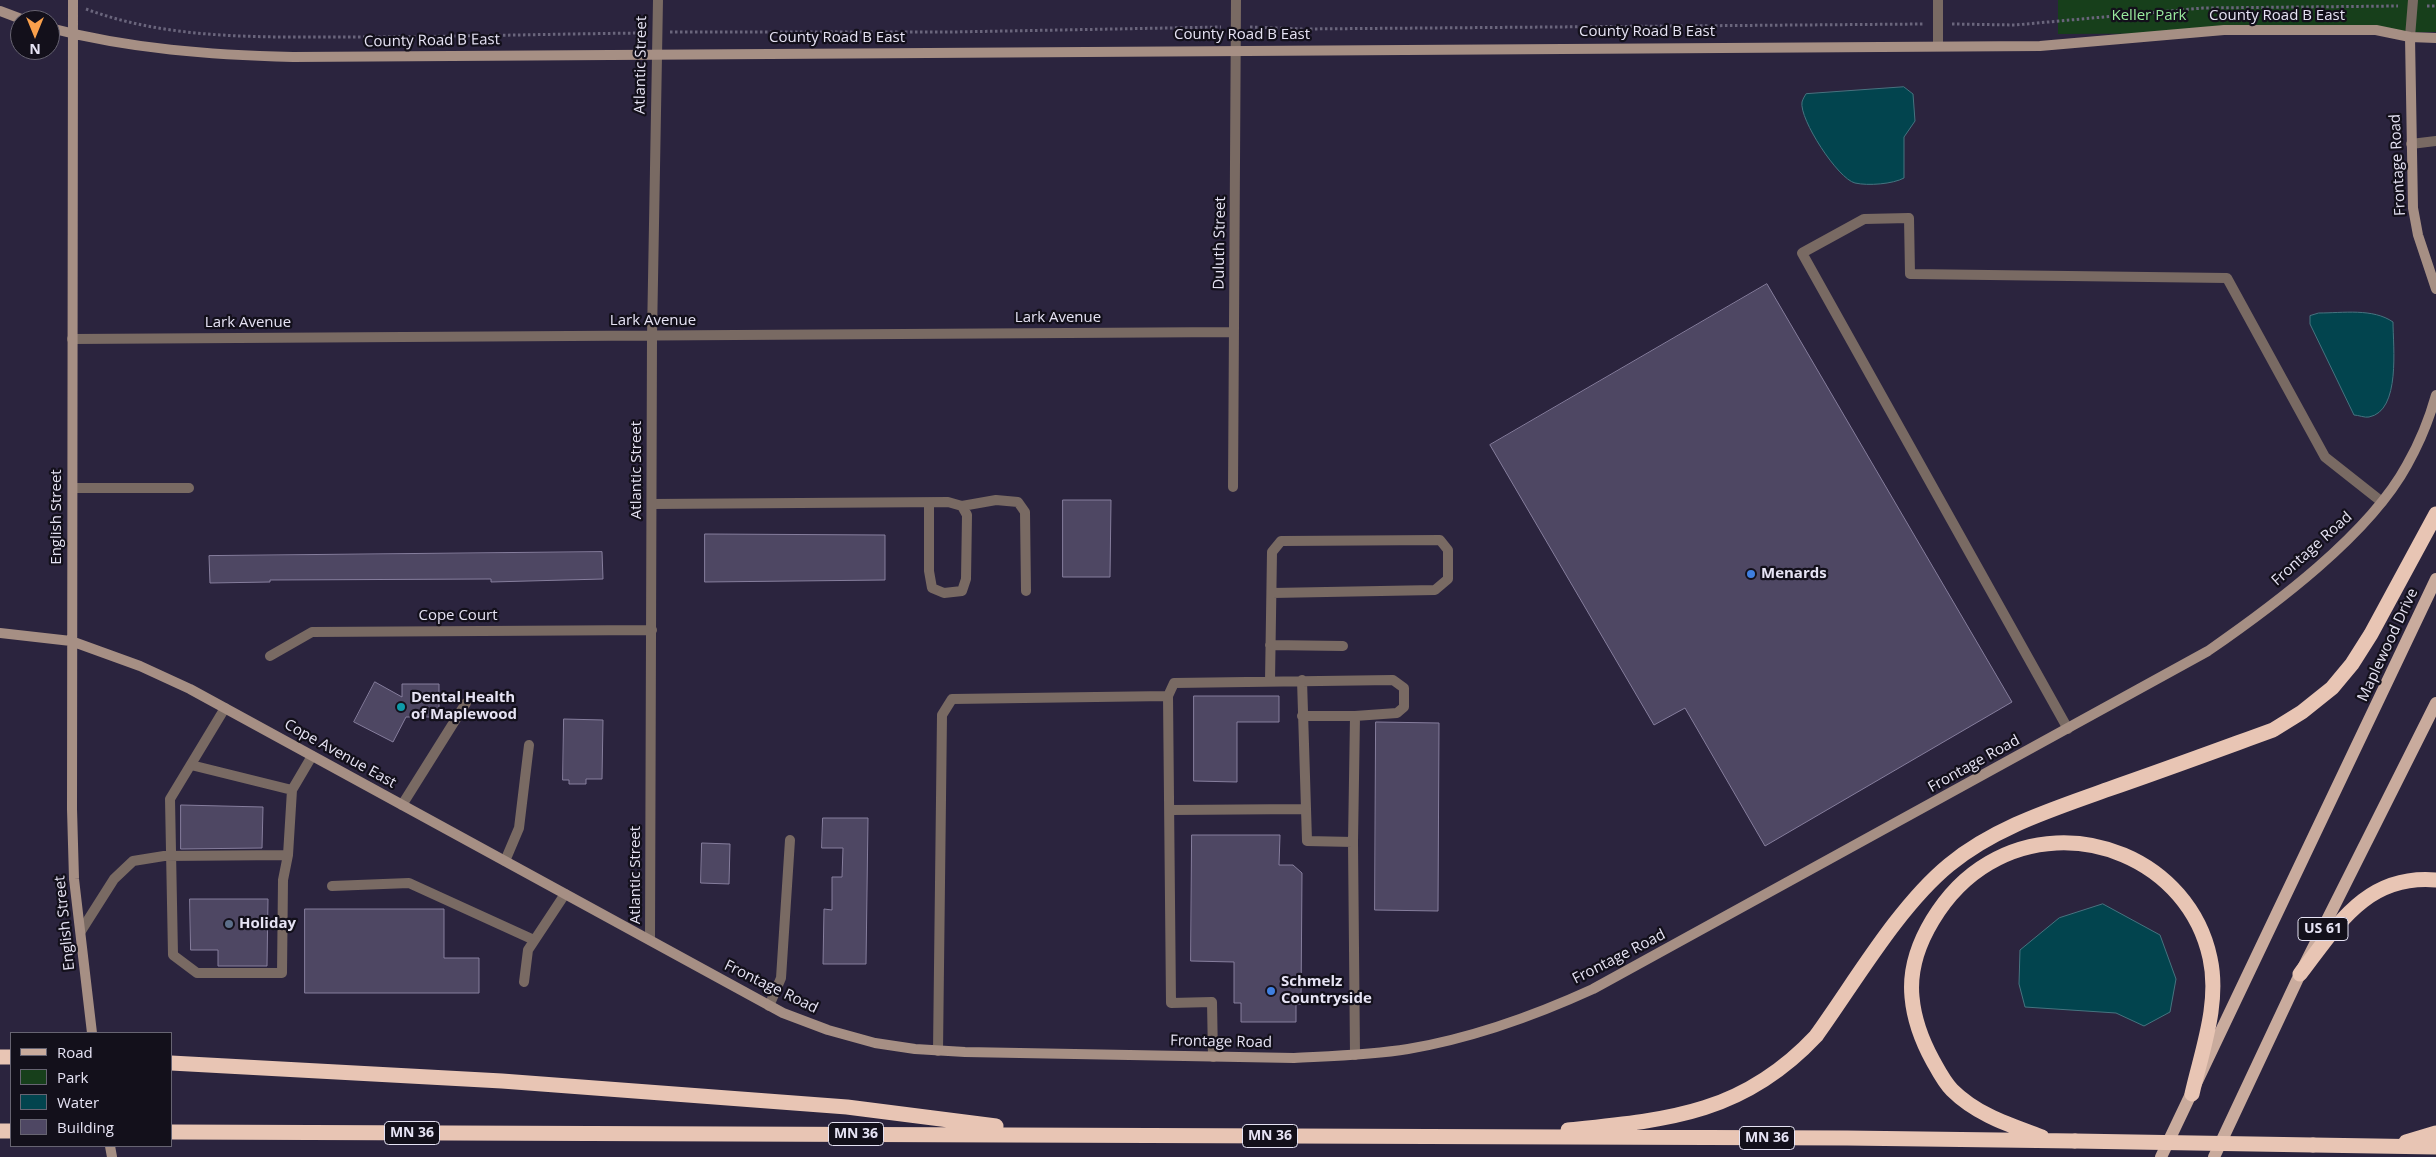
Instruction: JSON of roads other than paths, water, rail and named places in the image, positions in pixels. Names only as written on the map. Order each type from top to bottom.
[{"type":"highway","points":[[1481,1138],[1635,1123],[1676,1116],[1712,1107],[1776,1073],[1816,1036],[1899,919],[1922,891],[1948,866],[1974,847],[2038,815],[2273,730],[2302,712],[2332,688],[2352,664],[2370,634],[2436,514]]},
{"type":"highway","points":[[2053,1141],[1991,1118],[1969,1105],[1950,1089],[1924,1045],[1915,1020],[1912,995],[1914,968],[1922,942],[1932,920],[1946,900],[1965,880],[1989,863],[2016,850],[2042,844],[2070,842],[2095,845],[2122,853],[2149,867],[2171,885],[2188,907],[2202,932],[2210,958],[2213,986],[2210,1015],[2192,1094]]},
{"type":"highway","points":[[2300,974],[2346,914],[2361,900],[2381,888],[2403,881],[2436,880]]},
{"type":"highway","points":[[172,1063],[502,1081],[847,1107],[1059,1134]]},
{"type":"highway","name":"MN 36","points":[[172,1132],[1847,1138],[2436,1147]]},
{"type":"highway","points":[[2378,1146],[2410,1141],[2436,1133]]},
{"type":"main road","name":"Maplewood Drive","points":[[2192,1094],[2369,724],[2436,579]]},
{"type":"main road","name":"US 61","points":[[2214,1157],[2300,974],[2436,703]]},
{"type":"main road","name":"US 61","points":[[2161,1157],[2192,1094]]},
{"type":"street","name":"English Street","points":[[73,0],[72,808],[74,879],[92,1032]]},
{"type":"street","name":"Atlantic Street","points":[[650,940],[652,336],[658,0]]},
{"type":"street","name":"Duluth Street","points":[[1233,487],[1236,0]]},
{"type":"street","points":[[1938,0],[1938,46]]},
{"type":"street","points":[[2410,37],[2413,0]]},
{"type":"street","name":"County Road B East","points":[[60,31],[166,50],[224,56],[2040,46],[2224,30],[2376,30],[2410,37],[2436,38]]},
{"type":"street","name":"Frontage Road","points":[[2410,37],[2413,208],[2418,235],[2436,289]]},
{"type":"street","points":[[2411,144],[2436,141]]},
{"type":"street","points":[[2068,729],[1802,253],[1864,219],[1910,218],[1910,274],[2227,278],[2325,457],[2382,502]]},
{"type":"street","name":"Lark Avenue","points":[[72,339],[1234,332]]},
{"type":"street","name":"Frontage Road","points":[[650,940],[769,1006],[828,1030],[875,1043],[938,1051],[1294,1058],[1354,1055],[1409,1049],[1460,1038],[1537,1013],[1593,989],[2208,651],[2254,620],[2329,556],[2382,502],[2407,467],[2427,426],[2436,395]]},
{"type":"street","points":[[73,488],[189,488]]},
{"type":"street","points":[[652,504],[948,502],[962,506],[996,500],[1018,502],[1025,512],[1026,592]]},
{"type":"street","points":[[928,503],[929,571],[932,588],[944,593],[962,591],[966,579],[966,515],[962,506]]},
{"type":"street","points":[[1270,681],[1272,552],[1281,541],[1440,540],[1448,550],[1448,579],[1435,590],[1272,593]]},
{"type":"street","name":"Cope Court","points":[[270,656],[312,632],[652,630]]},
{"type":"street","name":"Cope Avenue East","points":[[0,633],[71,642],[140,666],[225,708],[650,940]]},
{"type":"street","points":[[1270,645],[1343,646]]},
{"type":"street","points":[[1302,680],[1304,809],[1307,841],[1353,842]]},
{"type":"street","points":[[1213,1057],[1212,1002],[1171,1003],[1171,810],[1168,696],[1174,682],[1393,680],[1404,688],[1404,707],[1397,713],[1355,716],[1302,716]]},
{"type":"street","points":[[938,1051],[942,715],[952,698],[1168,696]]},
{"type":"street","points":[[402,805],[466,703]]},
{"type":"street","points":[[225,708],[170,799],[173,955],[197,973],[282,973],[284,880],[288,855],[292,790],[312,756]]},
{"type":"street","points":[[1354,1055],[1353,842],[1355,716]]},
{"type":"street","points":[[505,861],[519,828],[529,745]]},
{"type":"street","points":[[191,765],[292,790]]},
{"type":"street","points":[[1171,810],[1304,809]]},
{"type":"street","points":[[769,1006],[781,978],[790,840]]},
{"type":"street","points":[[81,931],[114,879],[133,861],[171,856],[288,855]]},
{"type":"street","points":[[332,886],[409,883],[534,940]]},
{"type":"street","points":[[524,982],[528,950],[565,894]]},
{"type":"water","points":[[1904,87],[1913,94],[1915,121],[1904,137],[1904,178],[1887,183],[1855,183],[1839,171],[1813,134],[1803,110],[1802,102],[1806,94]]},
{"type":"water","points":[[2319,313],[2367,313],[2393,322],[2394,361],[2391,391],[2386,403],[2379,412],[2369,417],[2354,415],[2310,324],[2310,316]]},
{"type":"water","points":[[2103,904],[2160,935],[2176,979],[2170,1012],[2144,1026],[2116,1013],[2025,1007],[2019,984],[2020,950],[2059,918]]},
{"type":"place","name":"Menards","points":[[1751,574]]},
{"type":"place","name":"Dental Health of Maplewood","points":[[401,707]]},
{"type":"place","name":"Holiday","points":[[229,924]]},
{"type":"place","name":"Schmelz Countryside","points":[[1271,991]]},
{"type":"park label","name":"Keller Park","points":[[2149,16]]}]
